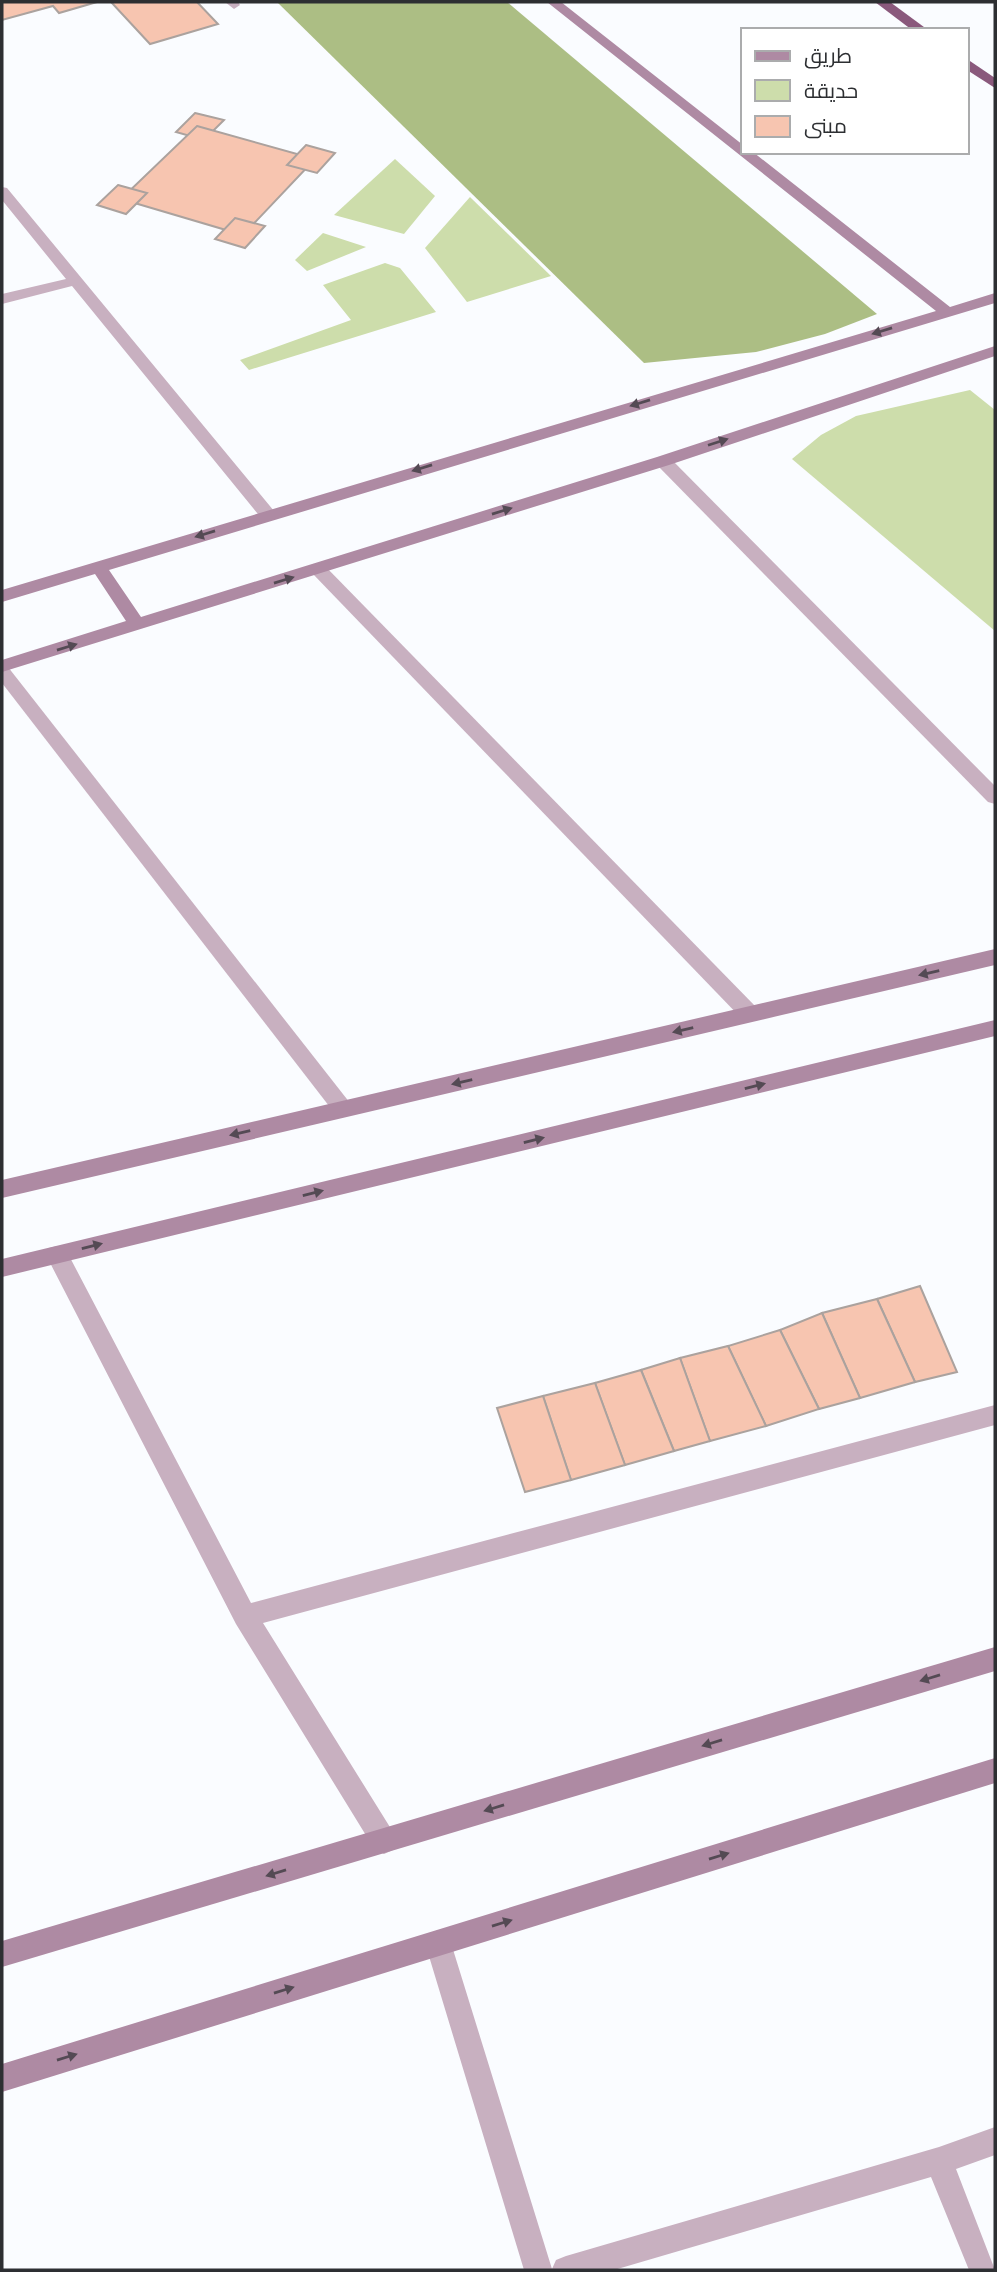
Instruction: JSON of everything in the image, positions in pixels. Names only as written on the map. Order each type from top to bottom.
[{"type":"highway","points":[[882,2],[918,28]]},
{"type":"highway","points":[[969,64],[995,84]]},
{"type":"street","points":[[553,2],[741,150]]},
{"type":"street","points":[[746,154],[947,312]]},
{"type":"street","points":[[2,191],[268,514]]},
{"type":"street","points":[[2,299],[75,281]]},
{"type":"street","points":[[2,596],[995,298]]},
{"type":"street","points":[[344,1110],[2,669],[663,461],[995,351]]},
{"type":"street","points":[[663,461],[995,797]]},
{"type":"street","points":[[99,567],[137,625]]},
{"type":"street","points":[[318,569],[750,1014]]},
{"type":"street","points":[[2,1189],[995,957]]},
{"type":"street","points":[[2,1268],[995,1028]]},
{"type":"street","points":[[57,1255],[245,1616],[384,1841]]},
{"type":"street","points":[[245,1616],[995,1415]]},
{"type":"street","points":[[2,1954],[995,1658]]},
{"type":"street","points":[[2,2078],[995,1770]]},
{"type":"street","points":[[438,1943],[538,2270]]},
{"type":"street","points":[[566,2270],[939,2161],[995,2141]]},
{"type":"street","points":[[939,2161],[983,2270]]},
{"type":"green space","points":[[277,2],[507,2],[877,314],[825,334],[756,352],[644,363]]},
{"type":"green space","points":[[395,159],[435,196],[404,234],[334,215]]},
{"type":"green space","points":[[470,197],[551,276],[467,302],[425,248]]},
{"type":"green space","points":[[323,233],[366,247],[307,271],[295,260]]},
{"type":"green space","points":[[385,263],[400,268],[436,312],[249,370],[240,360],[351,320],[323,285]]},
{"type":"green space","points":[[970,390],[995,410],[995,631],[792,459],[821,435],[856,416]]},
{"type":"building","points":[[2,2],[97,2],[59,13],[53,6],[2,20]]},
{"type":"building","points":[[111,2],[197,2],[218,24],[150,44]]},
{"type":"building","points":[[195,113],[224,120],[204,140],[176,132]]},
{"type":"building","points":[[197,126],[315,159],[243,235],[121,199]]},
{"type":"building","points":[[306,145],[335,153],[317,173],[287,165]]},
{"type":"building","points":[[118,185],[147,193],[126,214],[97,205]]},
{"type":"building","points":[[235,218],[265,226],[245,248],[215,239]]},
{"type":"building","points":[[920,1286],[957,1372],[915,1382],[877,1299]]},
{"type":"building","points":[[877,1299],[915,1382],[860,1398],[822,1313]]},
{"type":"building","points":[[822,1313],[860,1398],[819,1409],[780,1330]]},
{"type":"building","points":[[780,1330],[819,1409],[766,1426],[728,1346]]},
{"type":"building","points":[[728,1346],[766,1426],[710,1441],[680,1358]]},
{"type":"building","points":[[680,1358],[710,1441],[674,1451],[641,1370]]},
{"type":"building","points":[[641,1370],[674,1451],[625,1465],[595,1383]]},
{"type":"building","points":[[595,1383],[625,1465],[571,1480],[543,1396]]},
{"type":"building","points":[[543,1396],[571,1480],[525,1492],[497,1408]]}]
